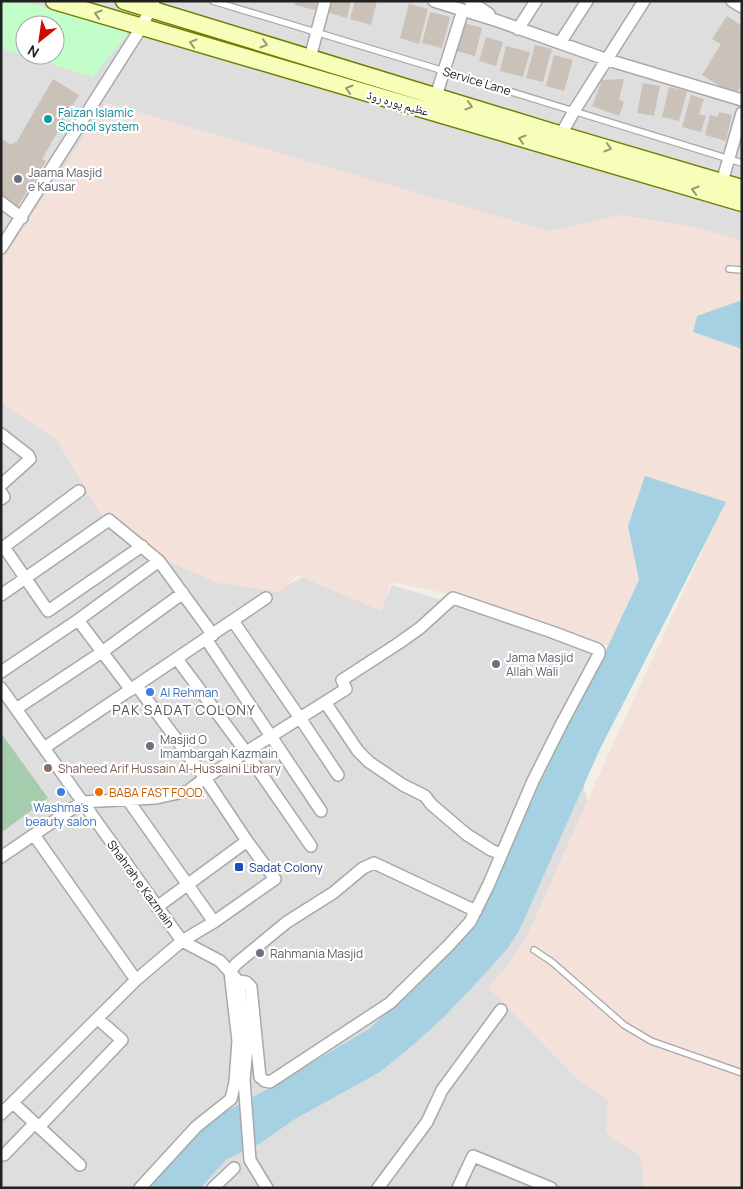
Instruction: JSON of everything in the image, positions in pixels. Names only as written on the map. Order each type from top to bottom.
[{"type":"main road","name":"عظیم پورہ روڈ","points":[[54,1],[141,28],[557,141],[742,188]]},
{"type":"main road","name":"عظیم پورہ روڈ","points":[[124,1],[152,5],[310,58],[436,96],[557,141],[742,203]]},
{"type":"street","points":[[310,58],[326,1]]},
{"type":"street","points":[[434,1],[473,5],[498,21],[518,29],[608,60],[742,100]]},
{"type":"street","points":[[518,29],[536,1]]},
{"type":"street","points":[[560,43],[586,1]]},
{"type":"street","points":[[557,141],[644,1]]},
{"type":"street","points":[[732,1],[742,7]]},
{"type":"street","points":[[1,248],[22,218],[141,28],[152,5]]},
{"type":"street","points":[[436,96],[444,71],[473,5]]},
{"type":"street","points":[[722,182],[742,113]]},
{"type":"street","points":[[1,202],[22,218]]},
{"type":"street","points":[[1,434],[28,455],[30,459],[1,486]]},
{"type":"street","points":[[80,491],[2,548],[48,611],[142,546]]},
{"type":"street","points":[[1,492],[4,497],[1,499]]},
{"type":"street","points":[[1,595],[109,520],[160,561],[321,811]]},
{"type":"street","points":[[1,672],[160,561]]},
{"type":"street","points":[[16,709],[102,652],[183,594]]},
{"type":"street","points":[[44,748],[266,598]]},
{"type":"street","points":[[1,857],[82,802],[156,798],[188,790],[346,689],[342,680],[420,628],[453,598],[552,632],[599,651],[533,781],[476,911],[374,863],[363,868],[333,894],[288,922],[236,964],[230,972],[238,1041],[235,1082],[231,1099],[196,1127],[140,1188]]},
{"type":"street","points":[[1,1114],[136,980],[182,941],[214,922],[275,878],[247,842],[204,778],[78,620]]},
{"type":"street","points":[[234,621],[338,775]]},
{"type":"street","points":[[177,659],[246,752],[311,846]]},
{"type":"street","name":"Shahrah e Kazmain","points":[[1,688],[182,941],[220,961],[238,981],[246,982],[251,987],[260,1077],[265,1081],[270,1082],[390,1003],[454,940],[470,922],[476,911]]},
{"type":"street","points":[[326,702],[358,751],[369,762],[403,785],[425,796],[466,834],[501,854]]},
{"type":"street","points":[[128,800],[214,922]]},
{"type":"street","points":[[34,836],[136,980]]},
{"type":"street","points":[[157,907],[247,842]]},
{"type":"street","points":[[238,981],[247,1046],[244,1080],[250,1160],[267,1188]]},
{"type":"street","points":[[378,1188],[427,1122],[442,1090],[501,1010]]},
{"type":"street","points":[[4,1156],[122,1040],[98,1019]]},
{"type":"street","points":[[13,1103],[80,1165]]},
{"type":"street","points":[[458,1188],[473,1156],[551,1188]]},
{"type":"street","points":[[213,1188],[234,1168]]},
{"type":"lane","name":"Service Lane","points":[[213,1],[742,163]]},
{"type":"lane","points":[[729,268],[742,270]]},
{"type":"lane","points":[[534,950],[552,962],[624,1026],[651,1041],[742,1074]]},
{"type":"shaded area","points":[[1,1],[742,1],[742,248],[1,285]]},
{"type":"shaded area","points":[[106,103],[550,231],[620,215],[696,227],[742,241],[742,300],[697,316],[693,332],[742,349],[742,1188],[644,1188],[641,1156],[610,1137],[606,1129],[608,1100],[578,1080],[488,987],[505,969],[526,938],[725,502],[628,526],[639,580],[608,646],[444,593],[391,582],[381,611],[297,575],[280,592],[218,583],[160,558],[99,512],[56,439],[1,403],[1,262]]},
{"type":"shaded area","points":[[1,395],[278,589],[304,577],[381,610],[392,585],[628,657],[576,759],[621,923],[742,1188],[1,1188]]},
{"type":"green space","points":[[1,1],[22,1],[129,32],[93,77],[55,65],[65,65],[65,15],[15,15],[15,52],[1,48]]},
{"type":"green space","points":[[1,733],[48,798],[1,833]]},
{"type":"water","points":[[742,300],[742,349],[693,332],[697,316]]},
{"type":"water","points":[[645,476],[726,502],[599,751],[519,931],[507,949],[445,1016],[380,1072],[295,1119],[259,1144],[227,1159],[200,1188],[148,1188],[173,1158],[200,1131],[221,1114],[369,1029],[469,932],[488,899],[515,836],[639,580],[628,526]]},
{"type":"building","points":[[296,1],[317,1],[315,10],[295,5]]},
{"type":"building","points":[[328,1],[351,1],[347,18],[326,12]]},
{"type":"building","points":[[355,1],[377,1],[371,25],[350,19]]},
{"type":"building","points":[[409,4],[428,9],[419,44],[400,38]]},
{"type":"building","points":[[430,12],[450,17],[442,48],[422,43]]},
{"type":"building","points":[[727,16],[742,26],[742,85],[736,93],[730,90],[729,92],[702,75],[721,44],[712,39]]},
{"type":"building","points":[[464,23],[482,28],[475,56],[456,51]]},
{"type":"building","points":[[486,37],[503,42],[496,66],[479,61]]},
{"type":"building","points":[[535,45],[552,49],[543,82],[526,78]]},
{"type":"building","points":[[506,46],[530,52],[523,77],[500,71]]},
{"type":"building","points":[[554,55],[573,60],[564,91],[546,86]]},
{"type":"building","points":[[53,79],[79,95],[42,159],[46,161],[16,209],[1,197],[1,138],[11,145],[14,142],[16,143]]},
{"type":"building","points":[[624,79],[619,100],[624,102],[619,116],[592,106],[602,80]]},
{"type":"building","points":[[643,83],[660,86],[654,116],[637,113]]},
{"type":"building","points":[[669,87],[687,91],[679,121],[662,117]]},
{"type":"building","points":[[691,95],[704,99],[699,114],[706,116],[701,132],[682,127]]},
{"type":"building","points":[[719,112],[732,115],[726,141],[705,135],[710,115],[718,117]]},
{"type":"place","name":"Faizan Islamic School system","points":[[48,119]]},
{"type":"place","name":"Jaama Masjid e Kausar","points":[[18,179]]},
{"type":"place","name":"Jama Masjid Allah Wali","points":[[496,664]]},
{"type":"place","name":"Al Rehman","points":[[150,692]]},
{"type":"place","name":"Masjid O Imambargah Kazmain","points":[[150,746]]},
{"type":"place","name":"Shaheed Arif Hussain Al-Hussaini Library","points":[[48,768]]},
{"type":"place","name":"Washma's beauty salon","points":[[61,792]]},
{"type":"place","name":"BABA FAST FOOD.","points":[[99,792]]},
{"type":"place","name":"Sadat Colony","points":[[239,867]]},
{"type":"place","name":"Rahmania Masjid","points":[[260,953]]},
{"type":"district","name":"PAK SADAT COLONY","points":[[184,709]]}]
